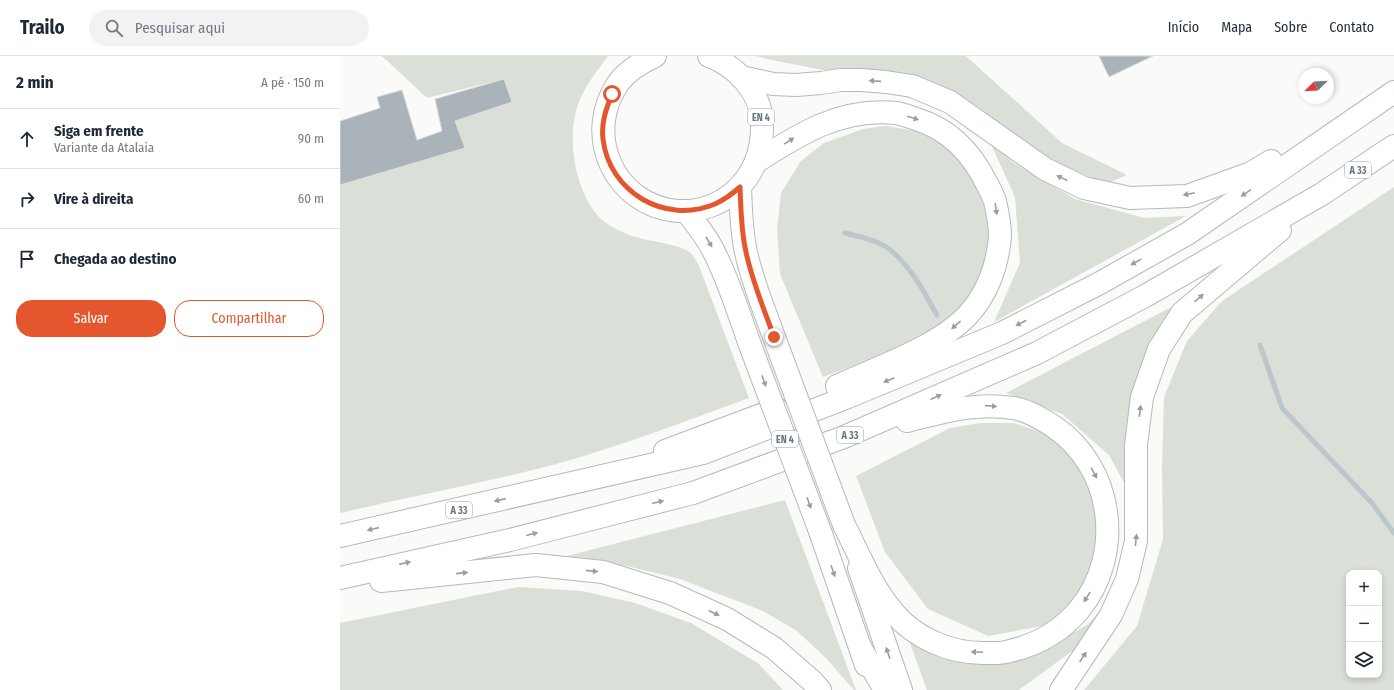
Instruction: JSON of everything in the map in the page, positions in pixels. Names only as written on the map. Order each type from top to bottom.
[{"type":"main road","name":"EN 4","points":[[655,56],[643,62],[631,63],[612,94],[606,108],[603,123],[603,138],[606,153],[612,167],[620,180],[630,191],[642,200],[656,207],[686,211],[701,209],[715,204],[728,197],[740,187],[749,176],[761,148],[761,118],[751,89],[730,67],[709,56]]},
{"type":"main road","points":[[741,77],[773,84],[796,85],[841,80],[861,80],[912,86],[950,102],[1045,169],[1084,188],[1130,198],[1187,196],[1251,173],[1394,83]]},
{"type":"main road","name":"A 33","points":[[340,536],[579,483],[703,453],[848,397],[1002,333],[1100,283],[1187,234],[1394,92]]},
{"type":"main road","points":[[579,483],[832,388],[920,349],[946,333],[967,316],[985,293],[994,268],[1000,236],[995,199],[981,170],[959,143],[930,124],[897,113],[864,113],[849,116],[831,121],[805,132],[756,162]]},
{"type":"main road","name":"A 33","points":[[340,578],[510,540],[693,493],[844,437],[1037,353],[1145,296],[1322,194],[1394,146]]},
{"type":"main road","name":"EN 4","points":[[740,187],[743,235],[745,251],[750,269],[844,525],[901,690]]},
{"type":"main road","points":[[1061,690],[1111,615],[1126,579],[1136,541],[1136,445],[1142,397],[1159,349],[1182,313],[1322,194]]},
{"type":"main road","name":"EN 4","points":[[686,211],[706,237],[722,270],[820,534],[875,690]]},
{"type":"main road","points":[[844,437],[954,409],[986,405],[1016,408],[1043,420],[1066,435],[1085,456],[1099,482],[1106,509],[1108,536],[1104,560],[1095,584],[1079,610],[1060,628],[1035,643],[1008,652],[980,653],[959,651],[936,643],[912,630],[894,613],[878,591],[844,525]]},
{"type":"main road","points":[[340,586],[536,565],[603,572],[670,593],[728,620],[774,648],[812,681],[820,690]]},
{"type":"main road","points":[[860,648],[885,690]]},
{"type":"shaded area","points":[[382,56],[608,56],[589,82],[581,96],[576,111],[573,150],[582,190],[598,216],[614,228],[634,236],[679,247],[691,253],[699,266],[749,398],[581,457],[502,477],[340,513],[340,185],[465,148],[455,121],[512,102],[504,79],[427,98]]},
{"type":"shaded area","points":[[756,56],[966,56],[1062,143],[1127,175],[1106,184],[1037,154],[980,108],[941,86],[905,76],[833,72]]},
{"type":"shaded area","points":[[885,126],[931,133],[963,157],[989,209],[990,262],[968,303],[933,334],[823,377],[780,274],[777,229],[781,193],[801,161],[824,143],[863,129]]},
{"type":"shaded area","points":[[990,142],[1015,164],[1075,199],[1144,218],[1186,216],[994,322],[1020,263],[1015,197]]},
{"type":"shaded area","points":[[1394,187],[1394,690],[1084,690],[1137,626],[1163,539],[1162,468],[1164,397],[1187,341],[1222,301]]},
{"type":"shaded area","points":[[1187,299],[1165,325],[1130,494],[1109,455],[1062,414],[1006,393]]},
{"type":"shaded area","points":[[981,423],[1014,423],[1053,436],[1087,475],[1100,525],[1094,576],[1053,624],[988,636],[928,609],[885,552],[856,476],[950,428]]},
{"type":"shaded area","points":[[785,500],[856,690],[854,690],[826,658],[797,631],[763,611],[680,579],[627,566],[559,558]]},
{"type":"shaded area","points":[[518,587],[582,591],[635,603],[691,623],[759,664],[783,690],[340,690],[340,623]]},
{"type":"shaded area","points":[[1111,599],[1083,643],[1019,690],[927,690],[907,635],[940,658],[989,662],[1038,652],[1087,625]]},
{"type":"building","points":[[1099,56],[1153,56],[1109,77]]},
{"type":"building","points":[[504,79],[512,102],[455,121],[465,148],[340,185],[340,121],[380,108],[377,97],[402,90],[417,140],[442,131],[435,99]]},
{"type":"waterway","points":[[845,233],[879,243],[897,256],[910,271],[937,315]]},
{"type":"waterway","points":[[1260,345],[1282,408],[1372,503],[1394,533]]},
{"type":"route","points":[[612,94],[606,108],[603,123],[603,138],[606,153],[620,180],[630,191],[642,200],[656,207],[686,211],[701,209],[715,204],[728,197],[740,187],[745,251],[774,337]]}]
